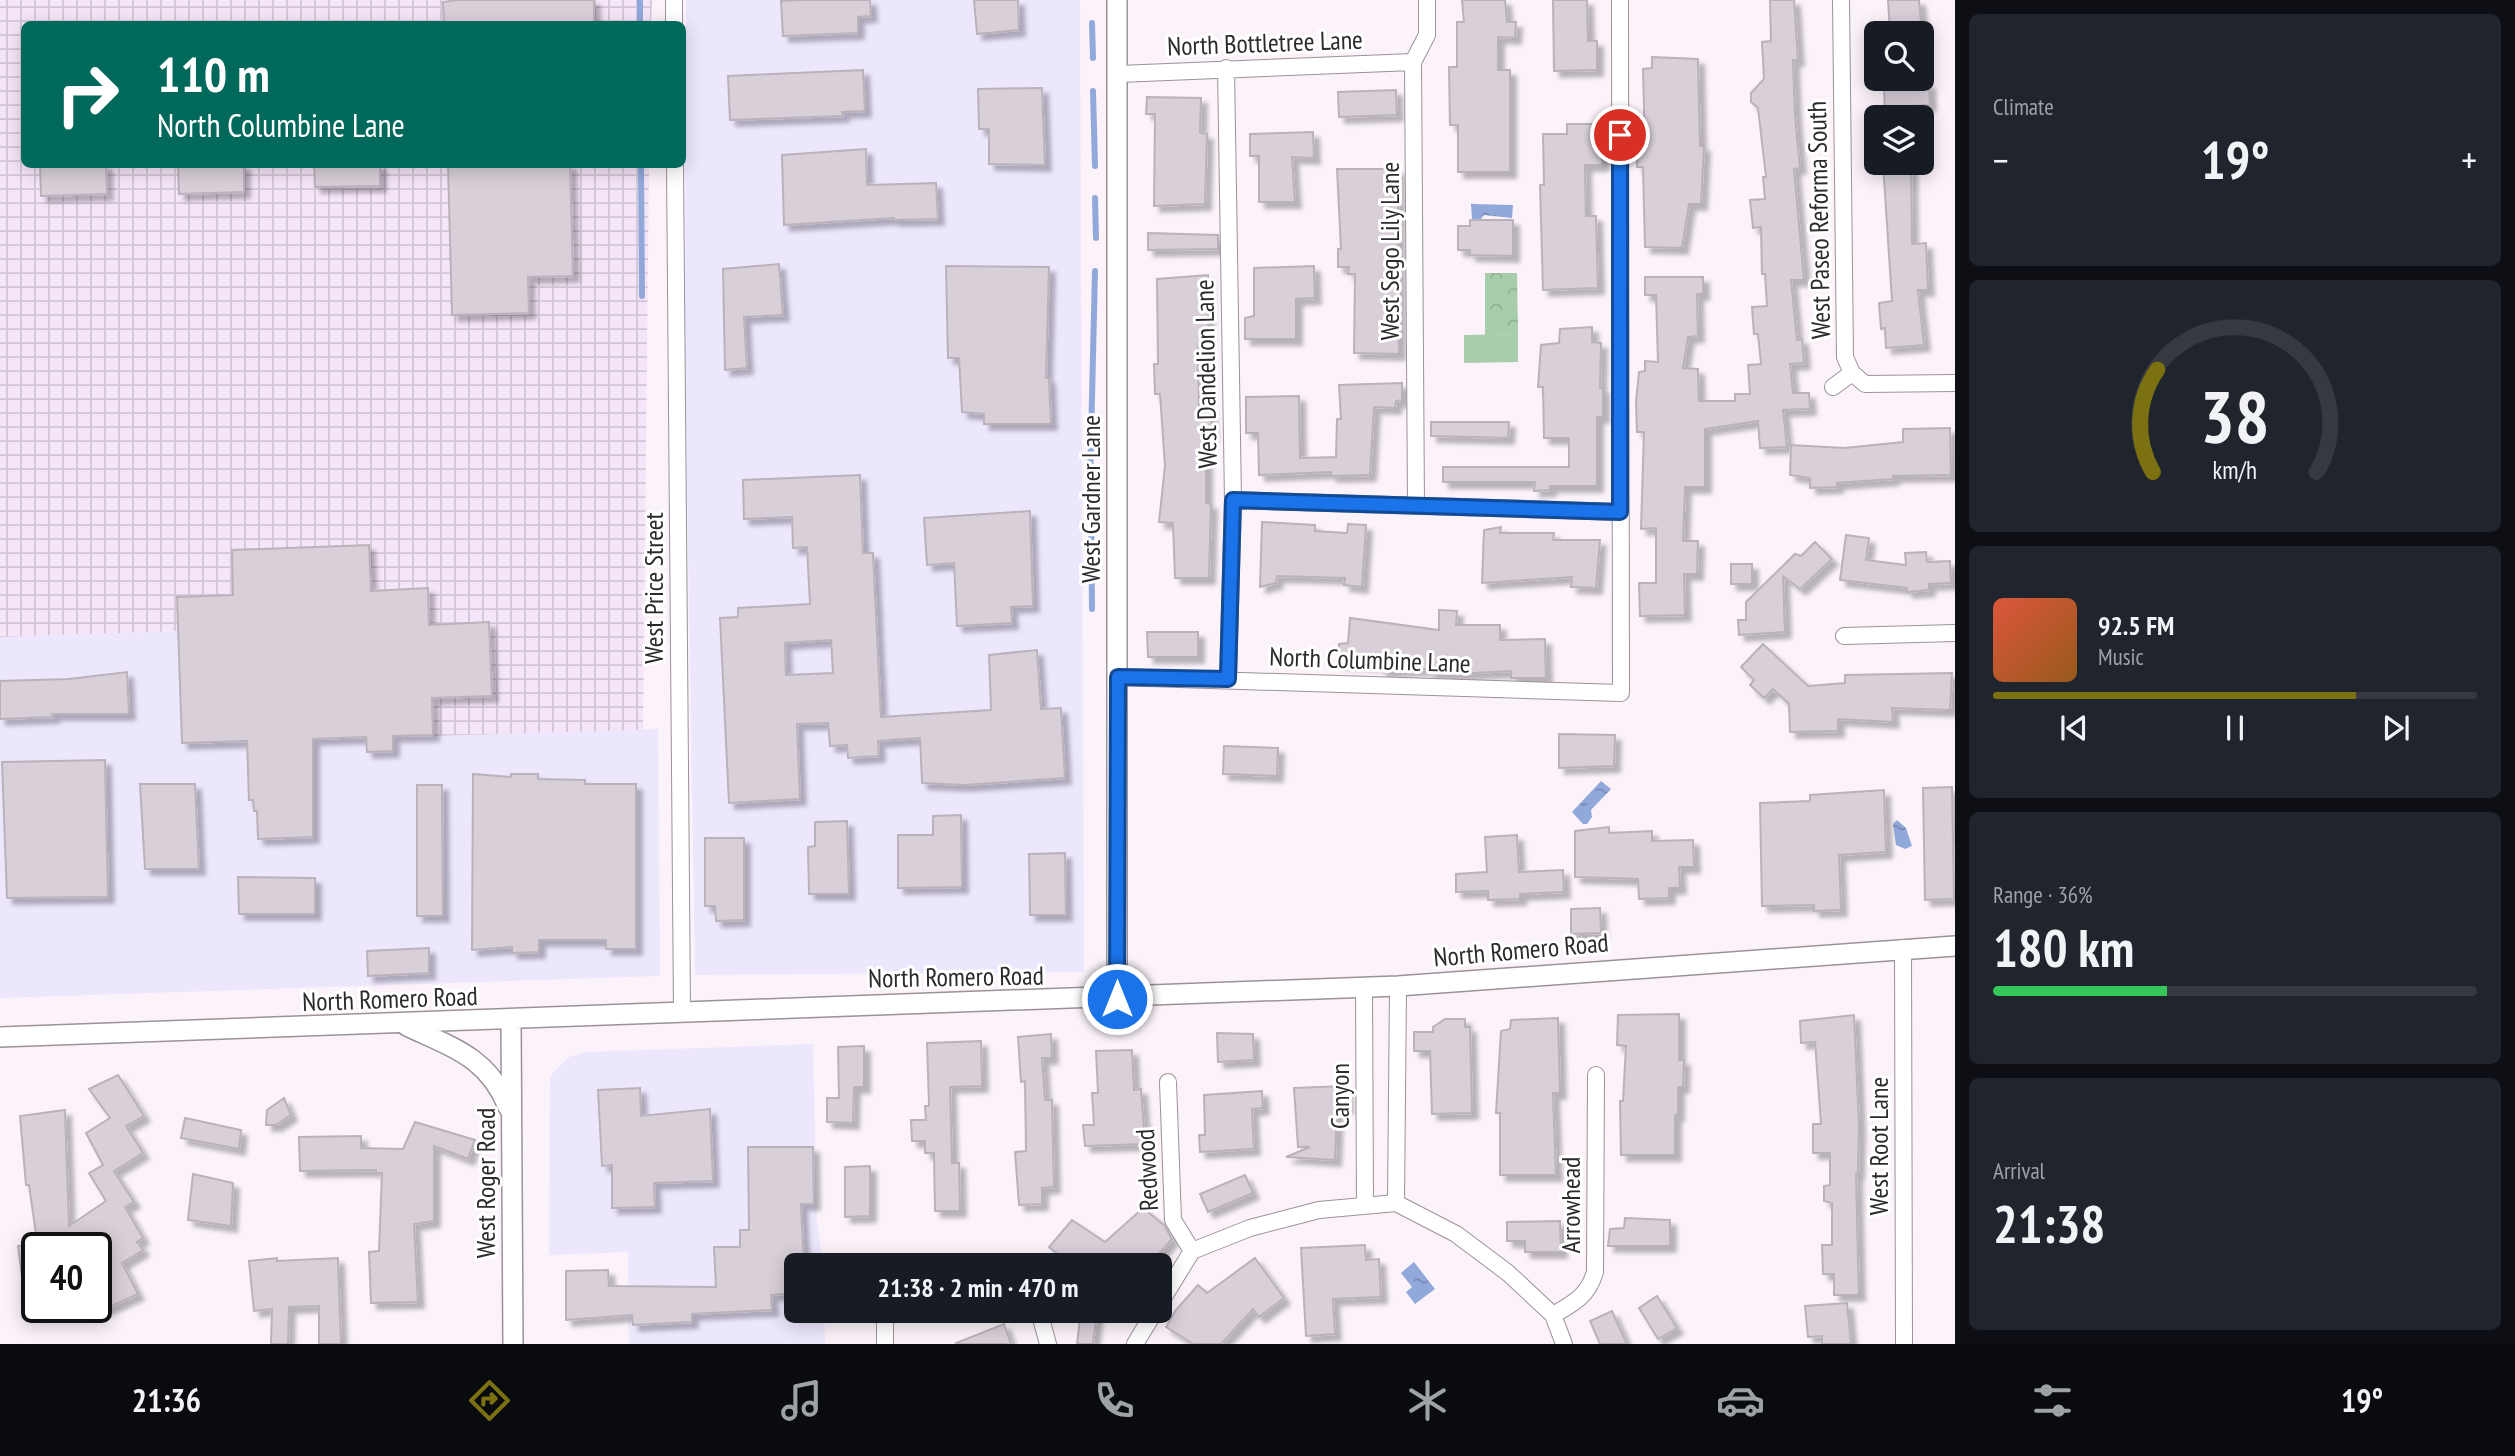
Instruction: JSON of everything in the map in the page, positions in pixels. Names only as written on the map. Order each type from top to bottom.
[{"type":"street","points":[[674,0],[674,21]]},
{"type":"street","name":"West Gardner Lane","points":[[1117,0],[1117,999]]},
{"type":"street","name":"West Sego Lily Lane","points":[[1416,505],[1413,62],[1427,35],[1427,0]]},
{"type":"street","points":[[1233,500],[1620,512],[1620,0]]},
{"type":"street","name":"West Paseo Reforma South","points":[[1841,0],[1844,343],[1852,373],[1865,384],[1876,386],[1955,383]]},
{"type":"street","name":"North Bottletree Lane","points":[[1119,74],[1413,62]]},
{"type":"street","name":"West Dandelion Lane","points":[[1226,68],[1233,500],[1228,679]]},
{"type":"street","name":"West Price Street","points":[[675,168],[682,1010]]},
{"type":"street","points":[[1833,387],[1852,373]]},
{"type":"street","name":"North Columbine Lane","points":[[1118,677],[1621,693],[1620,512]]},
{"type":"street","points":[[1844,636],[1955,633]]},
{"type":"street","name":"North Romero Road","points":[[0,1037],[511,1021],[682,1010],[1117,999],[1398,986],[1955,946]]},
{"type":"street","name":"West Root Lane","points":[[1903,948],[1904,1344]]},
{"type":"street","name":"Canyon","points":[[1364,986],[1365,1205]]},
{"type":"street","points":[[1396,1203],[1398,986]]},
{"type":"street","name":"West Roger Road","points":[[511,1021],[513,1344]]},
{"type":"street","points":[[403,1024],[473,1057],[490,1073],[512,1116]]},
{"type":"street","name":"Arrowhead","points":[[1553,1315],[1582,1299],[1591,1288],[1595,1272],[1596,1075]]},
{"type":"street","name":"Redwood","points":[[1168,1082],[1172,1220],[1192,1251]]},
{"type":"street","points":[[1172,1284],[1192,1251],[1250,1228],[1319,1210],[1396,1203],[1457,1234],[1508,1273],[1553,1315],[1564,1344]]},
{"type":"street","points":[[885,1323],[885,1344]]},
{"type":"street","points":[[1042,1323],[1048,1344]]},
{"type":"street","points":[[1135,1344],[1148,1323]]},
{"type":"shaded area","points":[[0,0],[652,0],[651,21],[21,21],[21,168],[649,168],[643,730],[182,743],[178,631],[0,637]]},
{"type":"shaded area","points":[[686,0],[1080,0],[1084,972],[695,975],[685,365]]},
{"type":"shaded area","points":[[178,631],[182,743],[658,729],[660,976],[0,998],[0,637]]},
{"type":"shaded area","points":[[813,1044],[817,1219],[821,1253],[784,1253],[784,1323],[824,1323],[825,1344],[629,1344],[628,1252],[549,1255],[550,1076],[569,1057],[588,1052]]},
{"type":"green space","points":[[1485,273],[1517,273],[1518,334],[1485,335]]},
{"type":"green space","points":[[1518,334],[1518,362],[1464,363],[1464,335]]},
{"type":"water","points":[[1471,204],[1513,205],[1512,218],[1484,215],[1481,219],[1472,219]]},
{"type":"water","points":[[1601,781],[1611,789],[1591,810],[1592,817],[1587,824],[1583,824],[1572,812]]},
{"type":"water","points":[[1897,820],[1906,828],[1912,846],[1905,849],[1896,845],[1893,824]]},
{"type":"water","points":[[1414,1262],[1435,1289],[1415,1304],[1406,1292],[1412,1287],[1401,1273]]},
{"type":"building","points":[[594,0],[594,21],[444,21],[443,2]]},
{"type":"building","points":[[870,0],[871,16],[858,17],[858,33],[783,36],[781,1]]},
{"type":"building","points":[[974,0],[1018,0],[1019,30],[977,34]]},
{"type":"building","points":[[1462,0],[1505,0],[1507,22],[1516,22],[1515,38],[1498,37],[1498,70],[1510,70],[1510,172],[1458,172],[1458,125],[1450,125],[1449,67],[1457,67],[1457,22],[1464,22]]},
{"type":"building","points":[[1553,0],[1587,0],[1588,41],[1597,41],[1597,70],[1554,71]]},
{"type":"building","points":[[1770,0],[1794,0],[1798,60],[1793,60],[1795,116],[1800,168],[1794,169],[1804,280],[1791,280],[1797,340],[1802,339],[1804,363],[1790,364],[1793,393],[1809,393],[1810,409],[1783,410],[1787,447],[1760,448],[1758,421],[1705,429],[1705,487],[1685,487],[1683,541],[1698,541],[1697,574],[1684,574],[1685,615],[1640,616],[1639,583],[1656,583],[1656,528],[1641,529],[1644,432],[1637,432],[1639,372],[1645,371],[1645,361],[1658,362],[1656,295],[1645,295],[1645,277],[1703,277],[1703,294],[1697,294],[1698,336],[1688,337],[1683,368],[1698,369],[1699,401],[1735,401],[1735,394],[1750,394],[1748,365],[1761,364],[1758,334],[1754,334],[1752,307],[1767,306],[1765,274],[1762,274],[1761,227],[1753,228],[1750,200],[1765,199],[1763,177],[1766,177],[1758,108],[1751,102],[1751,93],[1764,79],[1762,42],[1771,41]]},
{"type":"building","points":[[1888,0],[1919,0],[1921,21],[1889,21]]},
{"type":"building","points":[[1652,57],[1698,59],[1700,146],[1704,146],[1701,204],[1689,204],[1682,248],[1645,247],[1643,167],[1637,167],[1637,147],[1645,147],[1643,69],[1652,68]]},
{"type":"building","points":[[863,70],[865,111],[842,112],[843,116],[730,120],[728,76]]},
{"type":"building","points":[[1042,88],[1045,165],[989,164],[989,129],[979,129],[978,89]]},
{"type":"building","points":[[1396,90],[1397,115],[1339,117],[1338,92]]},
{"type":"building","points":[[1884,91],[1929,91],[1930,105],[1885,105]]},
{"type":"building","points":[[1147,97],[1201,98],[1200,133],[1207,134],[1205,204],[1154,206],[1155,114],[1146,114]]},
{"type":"building","points":[[1567,124],[1602,124],[1602,165],[1585,165],[1586,216],[1596,216],[1598,288],[1543,290],[1540,185],[1544,185],[1543,134],[1567,134]]},
{"type":"building","points":[[1313,132],[1314,158],[1292,157],[1295,202],[1259,202],[1259,156],[1250,156],[1250,134]]},
{"type":"building","points":[[866,149],[867,185],[936,183],[938,219],[894,218],[784,225],[782,155]]},
{"type":"building","points":[[40,168],[106,168],[107,194],[41,196]]},
{"type":"building","points":[[178,168],[244,168],[244,192],[179,194]]},
{"type":"building","points":[[314,168],[380,168],[380,186],[315,187]]},
{"type":"building","points":[[448,168],[570,168],[573,276],[528,277],[529,313],[452,315]]},
{"type":"building","points":[[1337,169],[1398,169],[1399,354],[1354,353],[1355,274],[1348,274],[1349,267],[1338,267],[1338,249],[1341,249]]},
{"type":"building","points":[[1884,175],[1911,175],[1912,244],[1926,243],[1928,290],[1918,290],[1924,345],[1886,348],[1879,303],[1892,301]]},
{"type":"building","points":[[1470,220],[1513,220],[1513,256],[1470,255],[1470,250],[1458,250],[1458,226],[1470,226]]},
{"type":"building","points":[[1148,233],[1218,235],[1218,249],[1148,250]]},
{"type":"building","points":[[779,264],[783,315],[744,317],[747,368],[725,370],[723,269]]},
{"type":"building","points":[[946,266],[1049,267],[1046,378],[1049,378],[1051,424],[984,424],[984,414],[962,412],[959,358],[948,358]]},
{"type":"building","points":[[1314,266],[1315,298],[1296,299],[1296,339],[1245,339],[1245,318],[1254,316],[1254,268]]},
{"type":"building","points":[[1208,275],[1208,345],[1198,344],[1199,409],[1210,408],[1212,436],[1206,436],[1206,503],[1211,504],[1209,578],[1175,578],[1173,523],[1159,522],[1165,466],[1160,394],[1155,394],[1154,364],[1158,364],[1157,279]]},
{"type":"building","points":[[1592,327],[1592,342],[1601,343],[1600,388],[1603,388],[1603,417],[1597,417],[1597,486],[1550,486],[1550,490],[1534,491],[1535,482],[1443,482],[1443,467],[1569,467],[1569,438],[1544,438],[1543,387],[1538,387],[1541,345],[1559,343],[1560,329]]},
{"type":"building","points":[[1402,383],[1402,400],[1396,401],[1395,408],[1374,407],[1370,475],[1331,476],[1331,472],[1259,475],[1258,433],[1246,433],[1246,397],[1299,396],[1300,458],[1336,457],[1337,419],[1341,419],[1339,385]]},
{"type":"building","points":[[1431,422],[1509,422],[1508,438],[1431,436]]},
{"type":"building","points":[[1950,428],[1951,475],[1893,476],[1893,479],[1810,488],[1810,478],[1790,475],[1791,445],[1844,448],[1903,442],[1903,429]]},
{"type":"building","points":[[860,475],[863,553],[873,553],[881,717],[991,710],[989,655],[1037,650],[1041,709],[1061,708],[1065,778],[964,785],[922,783],[920,738],[878,741],[879,756],[848,758],[847,745],[830,746],[828,723],[797,724],[800,799],[729,803],[720,618],[738,617],[738,608],[810,604],[807,547],[793,548],[792,517],[744,519],[743,480]],"holes":[[[831,640],[833,673],[786,675],[785,643]]]},
{"type":"building","points":[[1030,511],[1033,606],[1011,607],[1012,623],[957,626],[954,563],[927,565],[924,518]]},
{"type":"building","points":[[1262,522],[1315,525],[1315,531],[1347,533],[1348,524],[1366,525],[1362,587],[1344,585],[1345,578],[1277,576],[1276,583],[1260,587]]},
{"type":"building","points":[[1501,527],[1500,533],[1554,533],[1553,540],[1600,540],[1596,588],[1571,587],[1572,577],[1482,583],[1484,530]]},
{"type":"building","points":[[1846,535],[1869,538],[1866,560],[1906,565],[1905,553],[1926,552],[1927,562],[1950,561],[1951,583],[1929,584],[1929,590],[1907,592],[1907,588],[1840,580]]},
{"type":"building","points":[[1815,542],[1832,559],[1800,589],[1783,576],[1785,632],[1739,635],[1738,620],[1746,620],[1746,602],[1795,554],[1801,556]]},
{"type":"building","points":[[369,545],[371,591],[428,588],[429,625],[489,622],[492,696],[432,698],[433,735],[393,736],[393,751],[367,752],[366,737],[313,739],[313,837],[258,839],[257,811],[254,811],[253,800],[249,800],[247,741],[182,743],[177,597],[233,595],[232,550]]},
{"type":"building","points":[[1731,564],[1752,564],[1752,584],[1731,584]]},
{"type":"building","points":[[1439,610],[1457,611],[1456,625],[1500,625],[1500,640],[1545,639],[1546,678],[1511,678],[1511,671],[1454,674],[1429,673],[1429,669],[1381,671],[1381,665],[1338,663],[1339,644],[1348,643],[1350,618],[1439,630]]},
{"type":"building","points":[[1147,632],[1198,632],[1198,657],[1148,657]]},
{"type":"building","points":[[1763,644],[1808,686],[1845,683],[1845,675],[1952,673],[1950,710],[1892,708],[1893,722],[1838,719],[1838,731],[1790,732],[1789,704],[1773,689],[1764,698],[1750,685],[1754,680],[1741,667]]},
{"type":"building","points":[[127,672],[129,714],[52,714],[53,717],[0,719],[0,681],[69,679]]},
{"type":"building","points":[[1559,734],[1615,735],[1614,766],[1559,768]]},
{"type":"building","points":[[1224,746],[1278,748],[1277,776],[1223,774]]},
{"type":"building","points":[[105,760],[108,897],[7,898],[2,762]]},
{"type":"building","points":[[473,774],[511,777],[511,774],[538,774],[538,779],[585,780],[585,784],[636,784],[636,949],[606,949],[606,940],[539,940],[539,952],[512,953],[512,947],[472,950]]},
{"type":"building","points":[[140,784],[195,784],[199,869],[145,869]]},
{"type":"building","points":[[417,785],[442,785],[443,916],[417,916]]},
{"type":"building","points":[[1952,787],[1954,899],[1925,900],[1923,788]]},
{"type":"building","points":[[1884,790],[1886,852],[1839,855],[1841,910],[1814,911],[1814,905],[1762,906],[1760,803],[1810,801],[1810,795]]},
{"type":"building","points":[[961,815],[962,887],[898,888],[898,835],[933,835],[933,816]]},
{"type":"building","points":[[847,821],[849,894],[809,894],[808,847],[815,846],[815,822]]},
{"type":"building","points":[[1609,827],[1609,833],[1652,831],[1652,841],[1693,840],[1694,867],[1679,867],[1680,888],[1669,888],[1669,898],[1639,899],[1638,879],[1575,877],[1575,831]]},
{"type":"building","points":[[1517,835],[1519,872],[1563,870],[1564,892],[1520,894],[1520,899],[1488,900],[1488,891],[1456,892],[1456,874],[1487,872],[1485,837]]},
{"type":"building","points":[[705,838],[744,838],[744,920],[716,921],[715,906],[705,906]]},
{"type":"building","points":[[1065,853],[1066,915],[1030,915],[1029,854]]},
{"type":"building","points":[[238,877],[315,878],[315,914],[239,914]]},
{"type":"building","points":[[1600,908],[1601,933],[1571,934],[1571,909]]},
{"type":"building","points":[[429,948],[429,973],[368,976],[367,951]]},
{"type":"building","points":[[1679,1014],[1679,1060],[1684,1060],[1683,1087],[1678,1087],[1678,1115],[1675,1115],[1675,1155],[1621,1155],[1620,1101],[1623,1101],[1626,1046],[1617,1045],[1618,1015]]},
{"type":"building","points":[[1854,1015],[1859,1125],[1856,1174],[1859,1295],[1834,1295],[1834,1274],[1823,1274],[1822,1245],[1832,1245],[1832,1203],[1824,1201],[1824,1186],[1830,1185],[1830,1153],[1813,1153],[1813,1124],[1821,1124],[1815,1042],[1801,1043],[1800,1021]]},
{"type":"building","points":[[1558,1018],[1560,1093],[1553,1093],[1556,1175],[1500,1175],[1500,1113],[1496,1113],[1501,1031],[1510,1029],[1511,1020]]},
{"type":"building","points":[[1445,1019],[1465,1019],[1465,1027],[1470,1027],[1472,1113],[1432,1114],[1430,1051],[1414,1051],[1414,1032],[1433,1032],[1433,1027]]},
{"type":"building","points":[[1217,1033],[1253,1034],[1254,1060],[1218,1062]]},
{"type":"building","points":[[1051,1034],[1052,1058],[1042,1058],[1045,1100],[1052,1100],[1054,1187],[1042,1188],[1042,1204],[1019,1205],[1015,1152],[1026,1151],[1025,1081],[1021,1082],[1018,1037]]},
{"type":"building","points":[[981,1041],[982,1086],[950,1087],[952,1163],[959,1163],[960,1211],[935,1211],[934,1153],[925,1153],[925,1141],[912,1141],[911,1120],[926,1120],[925,1106],[929,1106],[927,1043]]},
{"type":"building","points":[[864,1046],[864,1087],[854,1087],[853,1123],[827,1122],[827,1098],[839,1098],[838,1047]]},
{"type":"building","points":[[1132,1050],[1134,1090],[1141,1089],[1145,1144],[1085,1146],[1083,1125],[1094,1125],[1092,1093],[1098,1093],[1096,1051]]},
{"type":"building","points":[[118,1075],[144,1116],[126,1126],[143,1153],[114,1171],[134,1202],[125,1207],[143,1238],[137,1242],[143,1250],[122,1263],[138,1294],[112,1306],[112,1232],[36,1232],[29,1185],[26,1185],[20,1116],[65,1110],[69,1226],[106,1201],[89,1173],[103,1165],[86,1133],[110,1118],[89,1089]]},
{"type":"building","points":[[1346,1086],[1347,1107],[1337,1108],[1335,1160],[1286,1157],[1310,1147],[1298,1147],[1294,1088]]},
{"type":"building","points":[[640,1088],[641,1116],[710,1109],[713,1181],[654,1183],[655,1207],[612,1208],[612,1165],[602,1166],[598,1090]]},
{"type":"building","points":[[1262,1091],[1263,1108],[1252,1109],[1254,1149],[1200,1152],[1199,1135],[1205,1135],[1204,1095]]},
{"type":"building","points":[[284,1098],[291,1115],[276,1125],[266,1125],[267,1110]]},
{"type":"building","points":[[185,1118],[241,1130],[239,1149],[181,1138]]},
{"type":"building","points":[[415,1122],[475,1140],[468,1159],[434,1146],[434,1221],[414,1224],[418,1302],[371,1303],[369,1252],[379,1251],[382,1173],[376,1173],[376,1170],[300,1171],[299,1137],[361,1136],[361,1148],[403,1149]]},
{"type":"building","points":[[748,1147],[813,1147],[814,1204],[801,1204],[803,1253],[784,1253],[784,1294],[771,1295],[772,1310],[692,1314],[692,1322],[633,1325],[632,1315],[566,1320],[566,1271],[608,1270],[609,1286],[716,1287],[714,1247],[740,1247],[740,1230],[749,1230]]},
{"type":"building","points":[[870,1166],[870,1216],[845,1217],[845,1167]]},
{"type":"building","points":[[193,1174],[233,1183],[231,1226],[188,1220]]},
{"type":"building","points":[[1245,1175],[1253,1193],[1208,1212],[1200,1194]]},
{"type":"building","points":[[1143,1208],[1164,1225],[1172,1239],[1160,1253],[1056,1253],[1049,1247],[1072,1220],[1105,1242]]},
{"type":"building","points":[[1625,1218],[1670,1220],[1670,1246],[1608,1246],[1610,1229],[1624,1228]]},
{"type":"building","points":[[1560,1221],[1561,1252],[1525,1252],[1525,1241],[1507,1241],[1507,1222]]},
{"type":"building","points":[[1365,1245],[1366,1260],[1379,1259],[1381,1297],[1333,1299],[1335,1334],[1306,1336],[1301,1248]]},
{"type":"building","points":[[18,1246],[21,1246],[21,1270]]},
{"type":"building","points":[[277,1258],[277,1261],[338,1258],[341,1344],[319,1344],[319,1306],[289,1307],[288,1344],[271,1344],[272,1309],[254,1311],[249,1261]]},
{"type":"building","points":[[1255,1258],[1284,1298],[1259,1317],[1253,1309],[1221,1344],[1193,1344],[1166,1327],[1172,1323],[1175,1311],[1198,1285],[1207,1293]]},
{"type":"building","points":[[1657,1296],[1677,1328],[1658,1339],[1639,1308]]},
{"type":"building","points":[[1847,1303],[1851,1344],[1822,1344],[1822,1336],[1808,1337],[1805,1306]]},
{"type":"building","points":[[1612,1311],[1627,1344],[1600,1344],[1590,1321]]},
{"type":"building","points":[[1080,1323],[1096,1323],[1093,1344],[1077,1344]]},
{"type":"building","points":[[1004,1324],[1011,1344],[956,1343]]},
{"type":"waterway","points":[[640,0],[640,21]]},
{"type":"waterway","points":[[1092,23],[1093,58]]},
{"type":"waterway","points":[[1093,91],[1095,166]]},
{"type":"waterway","points":[[641,168],[642,296]]},
{"type":"waterway","points":[[1095,198],[1096,238]]},
{"type":"waterway","points":[[1090,482],[1095,271]]},
{"type":"waterway","points":[[1091,504],[1092,609]]},
{"type":"route","points":[[1117,999],[1118,677],[1228,679],[1233,500],[1620,512],[1620,135]]}]
